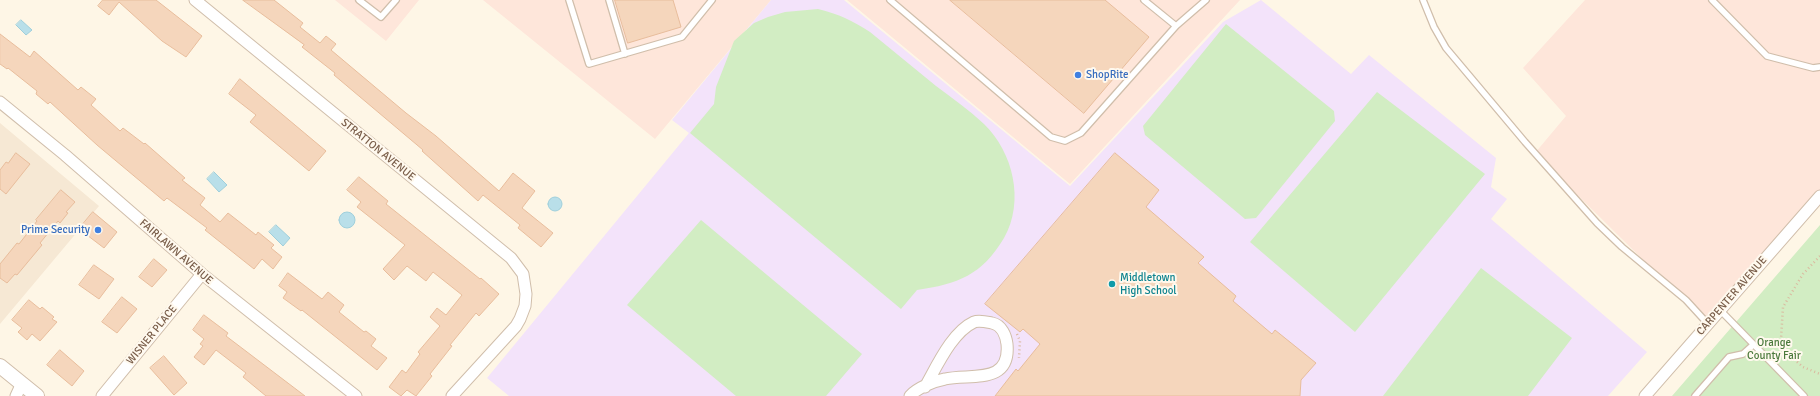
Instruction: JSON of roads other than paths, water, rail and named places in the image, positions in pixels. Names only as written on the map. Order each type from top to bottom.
[{"type":"street","name":"STRATTON AVENUE","points":[[195,0],[511,258],[523,274],[526,300],[520,319],[516,326],[452,396]]},
{"type":"street","name":"FAIRLAWN AVENUE","points":[[0,102],[65,155],[202,274],[356,396]]},
{"type":"street","name":"CARPENTER AVENUE","points":[[1645,396],[1820,196]]},
{"type":"street","name":"WISNER PLACE","points":[[102,396],[202,274]]},
{"type":"street","points":[[976,321],[995,323],[1005,334],[1007,348],[1003,365],[994,373],[981,377],[946,378],[917,392],[958,333],[976,321]]},
{"type":"street","points":[[0,366],[19,390],[37,396]]},
{"type":"lane","points":[[361,1],[381,17],[396,0]]},
{"type":"lane","points":[[569,0],[588,64],[682,37],[712,0]]},
{"type":"lane","points":[[609,0],[625,54]]},
{"type":"lane","points":[[890,0],[1051,138],[1065,141],[1081,133],[1176,26],[1206,0]]},
{"type":"lane","points":[[1144,0],[1176,26]]},
{"type":"lane","points":[[1424,0],[1434,28],[1446,48],[1597,223],[1622,247],[1686,300],[1708,324]]},
{"type":"lane","points":[[1712,0],[1767,56],[1813,68],[1820,67]]},
{"type":"lane","points":[[1720,310],[1804,396]]},
{"type":"lane","points":[[1695,396],[1729,357],[1743,354],[1753,345]]},
{"type":"water","points":[[21,20],[32,30],[26,35],[16,25]]},
{"type":"water","points":[[214,172],[227,185],[219,192],[207,179]]},
{"type":"water","points":[[552,197],[558,197],[562,201],[562,207],[558,211],[552,211],[548,207],[548,201]]},
{"type":"water","points":[[347,212],[353,214],[355,220],[353,226],[347,228],[341,226],[339,220],[341,214]]},
{"type":"water","points":[[276,225],[290,238],[283,246],[269,232]]},
{"type":"place","name":"ShopRite","points":[[1078,75]]},
{"type":"place","name":"Prime Security","points":[[98,230]]},
{"type":"place","name":"Middletown High School","points":[[1112,284]]},
{"type":"park label","name":"Orange County Fair","points":[[1774,349]]}]
